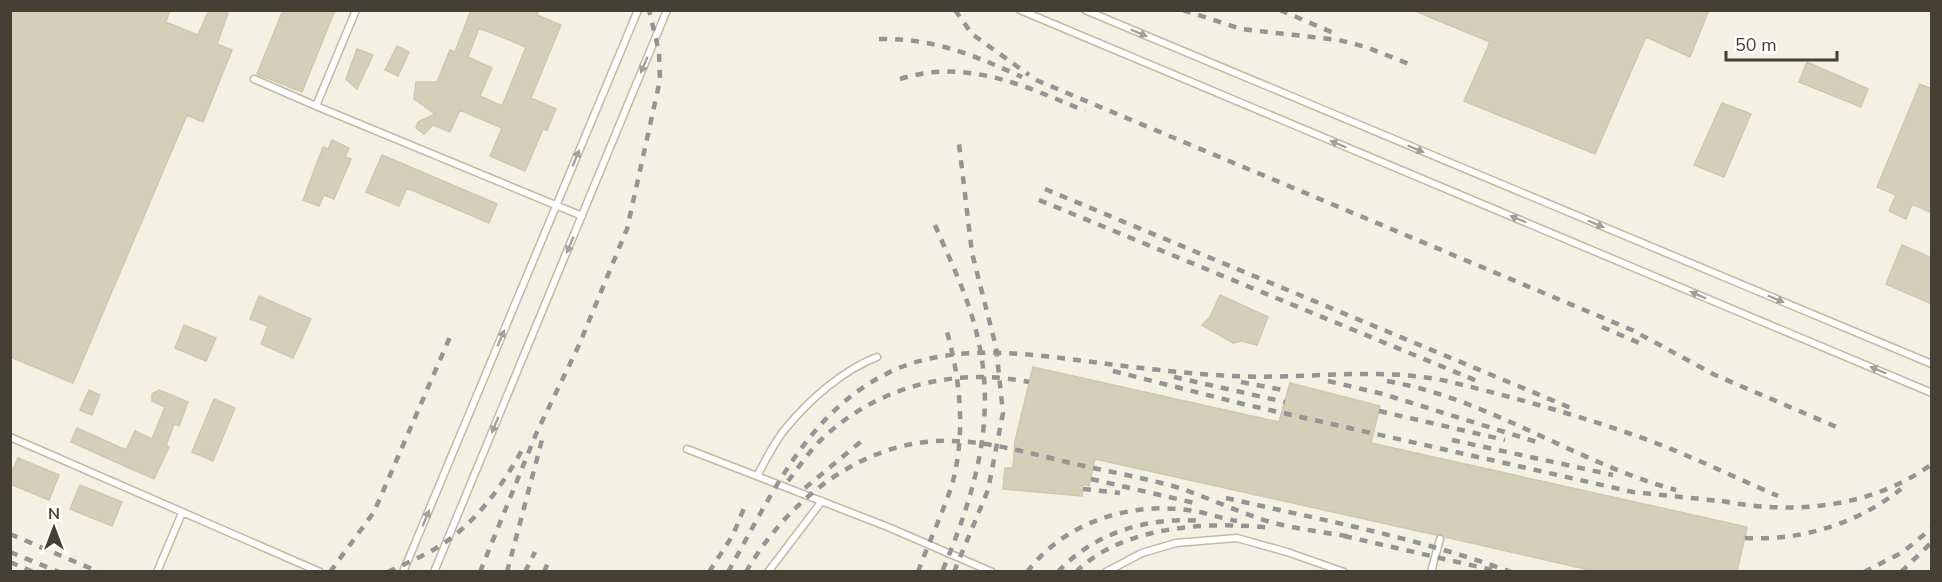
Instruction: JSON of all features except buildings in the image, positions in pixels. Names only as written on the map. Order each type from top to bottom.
[{"type":"lane","points":[[316,106],[356,10]]},
{"type":"lane","points":[[403,572],[638,10]]},
{"type":"lane","points":[[434,572],[667,10]]},
{"type":"lane","points":[[1020,10],[1932,393]]},
{"type":"lane","points":[[1085,10],[1932,364]]},
{"type":"lane","points":[[254,79],[582,216]]},
{"type":"lane","points":[[757,476],[785,428],[833,383],[861,363],[877,357]]},
{"type":"lane","points":[[10,436],[320,572]]},
{"type":"lane","points":[[687,449],[822,501],[992,572]]},
{"type":"lane","points":[[768,572],[822,501]]},
{"type":"lane","points":[[157,572],[182,513]]},
{"type":"lane","points":[[1106,572],[1142,553],[1176,543],[1237,538],[1344,572]]},
{"type":"lane","points":[[1431,572],[1440,539]]},
{"type":"railway","points":[[480,572],[536,434],[579,345],[627,229],[660,80],[659,52],[649,10]]},
{"type":"railway","points":[[955,10],[972,34],[1029,75]]},
{"type":"railway","points":[[1183,10],[1241,29],[1339,40],[1366,47],[1409,64]]},
{"type":"railway","points":[[1280,10],[1336,34]]},
{"type":"railway","points":[[879,39],[918,41],[953,49],[1022,77]]},
{"type":"railway","points":[[900,79],[925,73],[972,73],[1018,84],[1085,111]]},
{"type":"railway","points":[[1036,80],[1632,330],[1715,375],[1839,428]]},
{"type":"railway","points":[[954,572],[988,490],[1003,413],[996,347],[972,253],[959,144]]},
{"type":"railway","points":[[1045,189],[1571,408]]},
{"type":"railway","points":[[1039,200],[1482,383]]},
{"type":"railway","points":[[935,225],[957,275],[975,327],[982,359],[985,391],[984,421],[974,482],[942,572]]},
{"type":"railway","points":[[918,572],[945,504],[957,462],[960,403],[958,383],[945,325]]},
{"type":"railway","points":[[1602,327],[1644,345]]},
{"type":"railway","points":[[330,572],[374,512],[450,337]]},
{"type":"railway","points":[[728,572],[775,488],[792,462],[831,414],[855,393],[882,376],[908,364],[936,357],[964,354],[1023,354],[1232,376],[1372,374],[1428,378],[1519,400],[1625,432],[1683,454],[1778,496]]},
{"type":"railway","points":[[1113,371],[1243,404],[1633,492],[1729,502]]},
{"type":"railway","points":[[1174,377],[1285,402]]},
{"type":"railway","points":[[788,481],[823,438],[868,405],[893,393],[946,379],[1001,378],[1029,382]]},
{"type":"railway","points":[[1328,381],[1383,394],[1540,443]]},
{"type":"railway","points":[[1387,381],[1462,402],[1603,464],[1676,490]]},
{"type":"railway","points":[[1241,382],[1288,391]]},
{"type":"railway","points":[[1379,411],[1505,440]]},
{"type":"railway","points":[[805,488],[864,439]]},
{"type":"railway","points":[[507,572],[542,440]]},
{"type":"railway","points":[[1452,440],[1613,475]]},
{"type":"railway","points":[[746,572],[781,523],[826,482],[851,466],[878,454],[907,445],[937,441],[971,442],[1005,448],[1148,480],[1185,490],[1267,521],[1352,537]]},
{"type":"railway","points":[[388,572],[432,551],[464,527],[496,491],[522,450]]},
{"type":"railway","points":[[1722,501],[1777,507],[1831,504],[1858,499],[1884,490],[1932,464]]},
{"type":"railway","points":[[1091,479],[1199,504]]},
{"type":"railway","points":[[1083,489],[1120,493]]},
{"type":"railway","points":[[1745,538],[1787,537],[1828,528],[1866,512],[1901,489]]},
{"type":"railway","points":[[1226,498],[1406,539],[1511,572]]},
{"type":"railway","points":[[709,572],[733,535],[744,508]]},
{"type":"railway","points":[[1027,572],[1059,541],[1078,529],[1120,513],[1165,508],[1193,511],[1237,521]]},
{"type":"railway","points":[[1058,572],[1089,546],[1124,530],[1163,521],[1203,521]]},
{"type":"railway","points":[[1076,572],[1095,556],[1118,544],[1168,530],[1222,525],[1272,528]]},
{"type":"railway","points":[[1864,572],[1903,552],[1932,528]]},
{"type":"railway","points":[[10,534],[99,572]]},
{"type":"railway","points":[[1344,536],[1501,572]]},
{"type":"railway","points":[[1901,572],[1932,542]]},
{"type":"railway","points":[[10,552],[59,572]]},
{"type":"railway","points":[[525,572],[535,552]]},
{"type":"railway","points":[[544,572],[550,558]]},
{"type":"railway","points":[[10,562],[33,572]]}]
